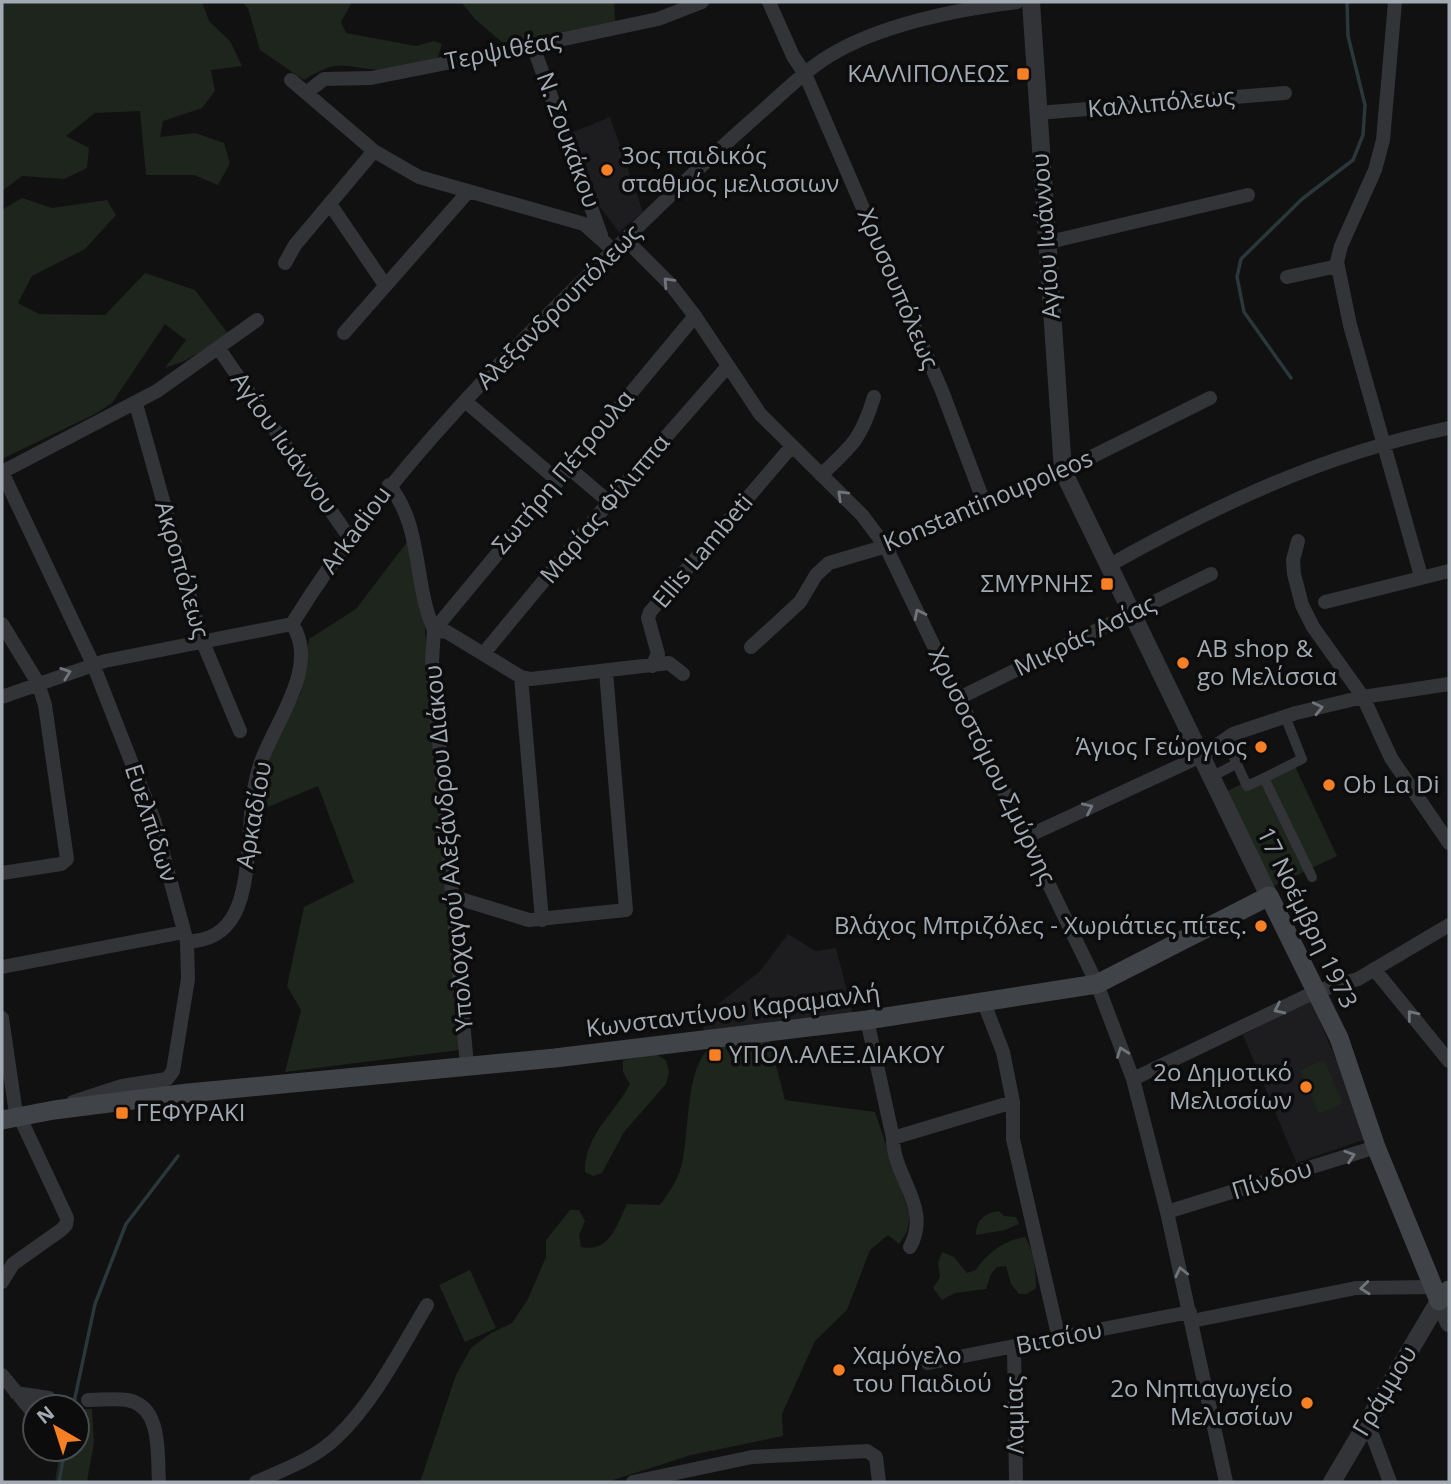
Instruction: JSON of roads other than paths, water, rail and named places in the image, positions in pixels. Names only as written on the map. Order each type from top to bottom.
[{"type":"main road","name":"Κωνσταντίνου Καραμανλή","points":[[11,1118],[180,1094],[467,1066],[867,1020],[1097,984],[1269,897]]},
{"type":"main road","name":"17 Νοέμβρη 1973","points":[[1269,897],[1339,1038],[1377,1147],[1440,1285]]},
{"type":"street","name":"Τερψιθέας","points":[[306,93],[324,79],[371,78],[533,46],[658,19],[702,2]]},
{"type":"street","name":"Χρυσουπόλεως","points":[[769,2],[793,56],[805,74],[942,391],[985,505]]},
{"type":"street","name":"Αλεξανδρουπόλεως","points":[[428,441],[613,250],[710,157],[830,55],[869,38],[978,7],[1017,2]]},
{"type":"street","name":"Αγίου Ιωάννου","points":[[1031,2],[1045,243],[1063,471]]},
{"type":"street","points":[[1395,2],[1383,139],[1372,177],[1341,246],[1338,266],[1350,325],[1421,576]]},
{"type":"street","name":"Ν. Σουκάκου","points":[[533,46],[601,235]]},
{"type":"street","points":[[291,80],[374,151],[419,177],[467,193],[584,224],[601,235],[613,250]]},
{"type":"street","name":"Καλλιπόλεως","points":[[1038,113],[1285,93]]},
{"type":"street","points":[[285,263],[295,245],[374,151]]},
{"type":"street","points":[[344,333],[467,193]]},
{"type":"street","points":[[1045,243],[1248,195]]},
{"type":"street","points":[[330,204],[385,285]]},
{"type":"street","name":"Χρυσοστόμου Σμύρνης","points":[[625,239],[671,285],[695,316],[760,414],[862,515],[886,547],[1097,984],[1133,1079],[1167,1212],[1226,1482]]},
{"type":"street","points":[[1287,277],[1338,266]]},
{"type":"street","name":"Σωτήρη Πέτρουλα","points":[[434,631],[695,316]]},
{"type":"street","points":[[2,472],[136,404],[219,349],[257,320]]},
{"type":"street","name":"Αγίου Ιωάννου","points":[[219,349],[349,537]]},
{"type":"street","name":"Μαρίας Φίλιππα","points":[[484,653],[609,502],[728,366]]},
{"type":"street","points":[[821,475],[863,432],[874,397]]},
{"type":"street","name":"Konstantinoupoleos","points":[[751,647],[800,602],[817,575],[829,563],[886,547],[985,505],[1063,471],[1210,398]]},
{"type":"street","points":[[465,401],[557,480]]},
{"type":"street","name":"Ακροπόλεως","points":[[136,404],[202,640],[240,732]]},
{"type":"street","points":[[1108,566],[1290,475],[1384,442],[1449,428]]},
{"type":"street","name":"Arkadiou","points":[[292,624],[349,537],[389,485],[428,441]]},
{"type":"street","name":"Ellis Lambeti","points":[[652,666],[658,654],[648,618],[650,612],[792,446]]},
{"type":"street","points":[[568,467],[609,502]]},
{"type":"street","name":"17 Νοέμβρη 1973","points":[[1063,471],[1269,897]]},
{"type":"street","name":"Ευελπίδων","points":[[2,472],[93,664],[154,820],[186,937],[188,979],[182,1024],[175,1063],[166,1079],[98,1093],[54,1110]]},
{"type":"street","name":"Υπολοχαγού Αλεξάνδρου Διάκου","points":[[389,485],[407,511],[427,614],[434,631],[435,700],[467,1066]]},
{"type":"street","points":[[1298,541],[1293,560],[1302,605],[1363,697],[1391,758],[1449,843]]},
{"type":"street","points":[[1325,602],[1449,571]]},
{"type":"street","name":"Μικράς Ασίας","points":[[959,698],[1211,574]]},
{"type":"street","points":[[2,624],[38,683],[45,705],[66,863],[2,873]]},
{"type":"street","points":[[2,697],[93,664],[292,624]]},
{"type":"street","name":"Αρκαδίου","points":[[2,967],[186,937],[207,940],[218,934],[236,910],[260,765],[299,671],[301,648],[292,624]]},
{"type":"street","points":[[434,631],[447,632],[522,677],[531,679],[669,663],[684,674]]},
{"type":"street","points":[[454,897],[529,920],[626,910],[606,671]]},
{"type":"street","points":[[522,677],[542,920]]},
{"type":"street","points":[[1026,837],[1201,756],[1225,738],[1285,716],[1363,697],[1449,684]]},
{"type":"street","points":[[1225,738],[1247,786],[1302,759],[1285,716]]},
{"type":"street","points":[[1211,777],[1236,764]]},
{"type":"street","points":[[1264,778],[1312,877]]},
{"type":"street","points":[[1133,1079],[1317,991],[1349,984],[1449,925]]},
{"type":"street","points":[[1374,969],[1449,1061]]},
{"type":"street","points":[[984,1003],[1003,1052],[1013,1102],[1013,1139],[1059,1339]]},
{"type":"street","points":[[2,1018],[13,1095],[11,1118],[67,1218],[66,1225],[13,1264],[2,1282]]},
{"type":"street","points":[[867,1020],[897,1164],[914,1199],[918,1216],[917,1235],[910,1247]]},
{"type":"street","points":[[893,1138],[1013,1102]]},
{"type":"street","name":"Πίνδου","points":[[1167,1212],[1377,1147]]},
{"type":"street","points":[[1440,1285],[1449,1323]]},
{"type":"street","name":"Βιτσίου","points":[[928,1363],[1356,1288],[1440,1285]]},
{"type":"street","name":"Γράμμου","points":[[1332,1482],[1440,1285]]},
{"type":"street","points":[[256,1482],[310,1457],[335,1439],[354,1419],[387,1371],[426,1305]]},
{"type":"street","name":"Λαμίας","points":[[1014,1347],[1016,1482]]},
{"type":"street","points":[[2,1375],[21,1398]]},
{"type":"street","points":[[16,1392],[22,1393]]},
{"type":"street","points":[[91,1400],[127,1400],[146,1410],[155,1432],[159,1482]]},
{"type":"street","points":[[1367,1421],[1390,1482]]},
{"type":"street","points":[[633,1482],[752,1457],[867,1451],[876,1457],[879,1482]]},
{"type":"waterway","points":[[1291,378],[1244,312],[1237,277],[1241,259],[1302,199],[1353,160],[1363,135],[1365,105],[1348,36],[1347,2]]},
{"type":"waterway","points":[[76,1393],[95,1304],[126,1224],[178,1156]]},
{"type":"waterway","points":[[59,1482],[62,1463]]},
{"type":"place","name":"ΚΑΛΛΙΠΟΛΕΩΣ","points":[[1023,74]]},
{"type":"place","name":"3ος παιδικός σταθμός μελισσιων","points":[[607,170]]},
{"type":"place","name":"ΣΜΥΡΝΗΣ","points":[[1107,584]]},
{"type":"place","name":"AB shop & go Μελίσσια","points":[[1183,663]]},
{"type":"place","name":"Άγιος Γεώργιος","points":[[1261,747]]},
{"type":"place","name":"Ob Lα Di","points":[[1329,785]]},
{"type":"place","name":"Βλάχος Μπριζόλες - Χωριάτιες πίτες.","points":[[1261,926]]},
{"type":"place","name":"ΥΠΟΛ.ΑΛΕΞ.ΔΙΑΚΟΥ","points":[[715,1055]]},
{"type":"place","name":"2ο Δημοτικό Μελισσίων","points":[[1306,1087]]},
{"type":"place","name":"ΓΕΦΥΡΑΚΙ","points":[[122,1113]]},
{"type":"place","name":"Χαμόγελο του Παιδιού","points":[[839,1370]]},
{"type":"place","name":"2ο Νηπιαγωγείο Μελισσίων","points":[[1307,1403]]}]
